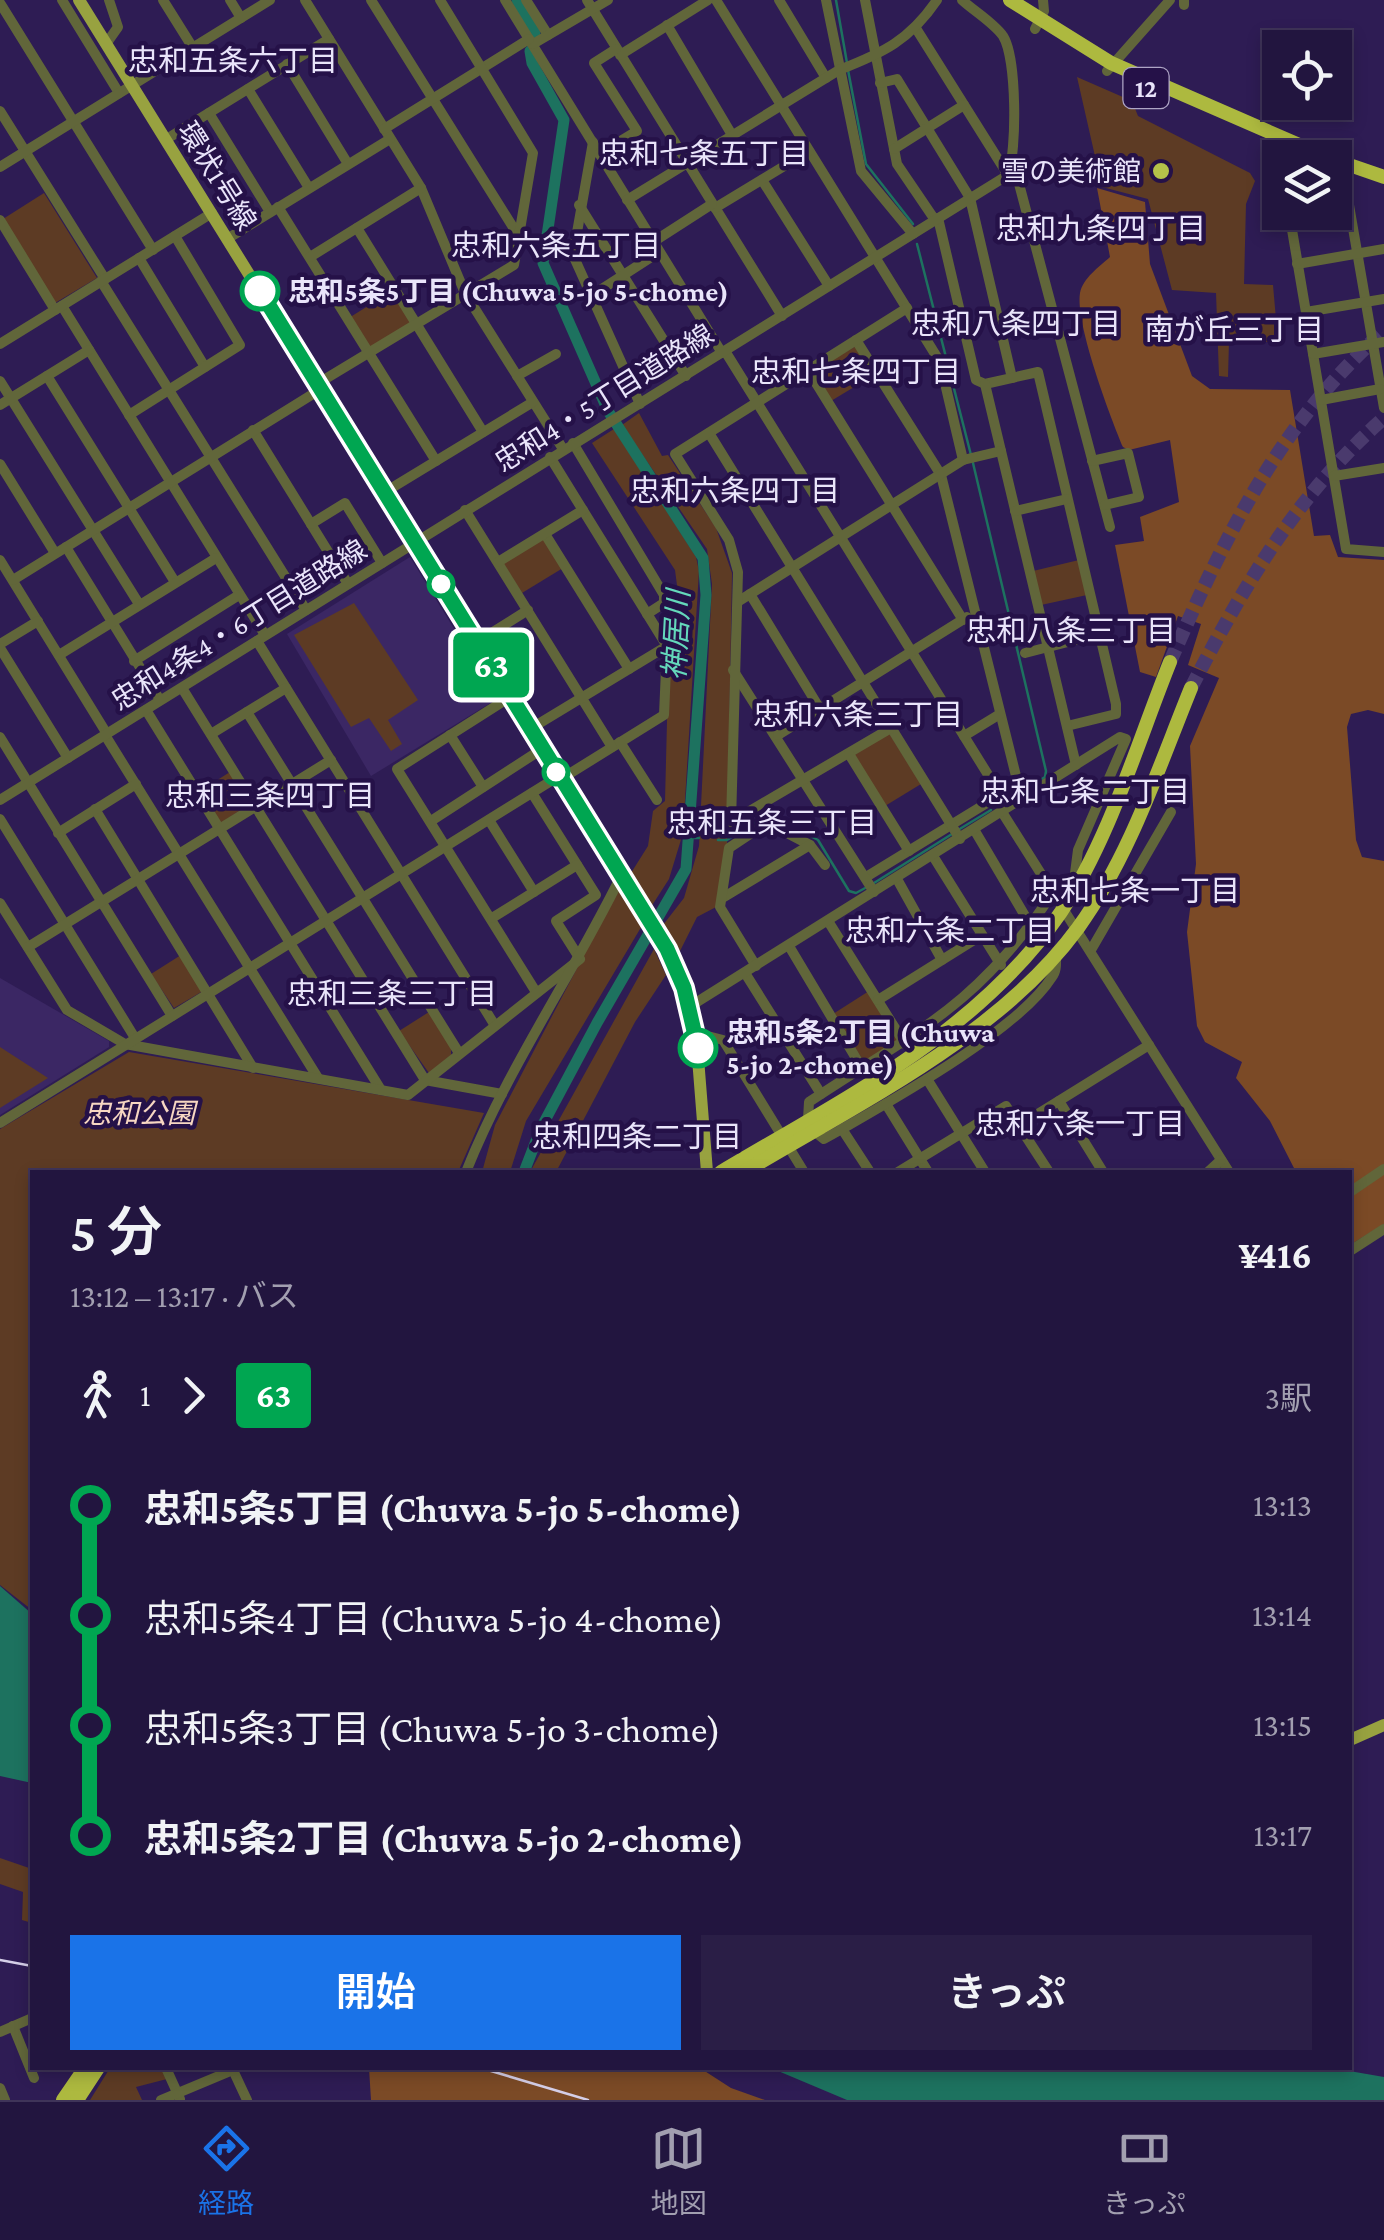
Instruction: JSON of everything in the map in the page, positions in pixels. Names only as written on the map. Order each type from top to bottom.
[{"type":"highway","name":"12","points":[[997,0],[1109,67],[1267,140]]},
{"type":"highway","name":"12","points":[[1010,0],[1037,25]]},
{"type":"highway","name":"12","points":[[1109,67],[1286,140]]},
{"type":"highway","name":"12","points":[[1352,166],[1384,177]]},
{"type":"highway","points":[[1352,175],[1384,186]]},
{"type":"highway","points":[[811,1125],[954,1027],[991,994],[1062,910],[1090,859],[1170,662]]},
{"type":"highway","points":[[725,1170],[784,1141],[986,1021],[1056,954],[1076,930],[1124,850],[1191,688]]},
{"type":"highway","points":[[748,1170],[772,1156],[784,1141]]},
{"type":"highway","points":[[63,2100],[83,2070]]},
{"type":"highway","points":[[77,2100],[97,2070]]},
{"type":"main road","name":"環状1号線","points":[[79,0],[106,44],[125,90],[165,140],[212,213],[667,949],[696,1033],[706,1170]]},
{"type":"main road","points":[[1352,1739],[1384,1725]]},
{"type":"street","points":[[62,0],[125,90]]},
{"type":"street","points":[[106,44],[118,27],[109,0]]},
{"type":"street","points":[[164,0],[193,48]]},
{"type":"street","points":[[230,0],[241,18]]},
{"type":"street","points":[[0,166],[270,0]]},
{"type":"street","points":[[304,0],[421,188],[465,293],[664,595],[664,603],[647,614]]},
{"type":"street","points":[[371,0],[517,233]]},
{"type":"street","points":[[13,580],[254,430],[368,352],[514,264],[533,153],[440,0]]},
{"type":"street","points":[[505,0],[1000,794],[1002,812],[1052,894],[1228,1170]]},
{"type":"street","points":[[526,0],[548,36]]},
{"type":"street","points":[[228,239],[348,164],[432,100],[548,36],[590,5],[608,0]]},
{"type":"street","points":[[599,154],[637,131],[594,63],[708,0]]},
{"type":"street","points":[[716,0],[940,362],[969,458]]},
{"type":"street","points":[[780,0],[826,78]]},
{"type":"street","points":[[826,0],[845,68],[861,170],[913,234]]},
{"type":"street","points":[[865,0],[897,164],[936,219],[976,380],[986,384],[1038,372],[1116,714],[1067,726]]},
{"type":"street","points":[[627,200],[826,78],[875,56],[918,30],[937,0]]},
{"type":"street","points":[[962,0],[1003,36],[1008,50],[1013,99],[1009,173]]},
{"type":"street","points":[[1037,25],[1043,0]]},
{"type":"street","points":[[1109,67],[1170,0]]},
{"type":"street","points":[[0,3],[153,250]]},
{"type":"street","points":[[590,5],[782,316]]},
{"type":"street","points":[[668,25],[732,135]]},
{"type":"street","points":[[918,30],[1009,173],[1027,214],[1110,527]]},
{"type":"street","points":[[165,140],[329,40]]},
{"type":"street","points":[[287,64],[348,164]]},
{"type":"street","points":[[880,84],[897,80],[970,198],[1012,378]]},
{"type":"street","points":[[248,89],[309,188]]},
{"type":"street","points":[[894,148],[964,105]]},
{"type":"street","points":[[0,111],[306,610]]},
{"type":"street","points":[[209,113],[310,257],[436,461]]},
{"type":"street","points":[[593,142],[573,254],[640,404]]},
{"type":"street","points":[[591,296],[714,206],[810,151]]},
{"type":"street","name":"忠和4・5丁目道路線","points":[[415,542],[1009,173]]},
{"type":"street","points":[[762,180],[829,286]]},
{"type":"street","points":[[310,257],[421,188]]},
{"type":"street","points":[[579,204],[686,376]]},
{"type":"street","points":[[2,339],[212,213]]},
{"type":"street","points":[[0,220],[89,350],[239,595],[286,688],[494,1024]]},
{"type":"street","points":[[1352,223],[1366,302],[1379,343],[1384,408]]},
{"type":"street","points":[[357,228],[484,432]]},
{"type":"street","points":[[1294,230],[1346,549],[1384,552]]},
{"type":"street","points":[[128,415],[240,345],[175,236]]},
{"type":"street","points":[[1297,264],[1384,250]]},
{"type":"street","points":[[139,258],[205,367]]},
{"type":"street","points":[[1306,312],[1384,299]]},
{"type":"street","points":[[826,865],[810,845],[761,818],[736,822],[728,817],[738,572],[729,540],[675,454],[907,308]]},
{"type":"street","points":[[856,340],[940,475],[1018,784],[1000,794],[933,856],[896,879],[870,885]]},
{"type":"street","points":[[1314,354],[1379,343]]},
{"type":"street","points":[[5,402],[89,350]]},
{"type":"street","points":[[517,376],[556,354]]},
{"type":"street","points":[[808,370],[963,620]]},
{"type":"street","points":[[48,376],[175,582]]},
{"type":"street","points":[[0,382],[5,402],[139,604]]},
{"type":"street","points":[[986,384],[1076,765]]},
{"type":"street","points":[[1321,400],[1382,385]]},
{"type":"street","points":[[384,492],[534,402]]},
{"type":"street","points":[[254,430],[348,584]]},
{"type":"street","points":[[709,433],[956,832]]},
{"type":"street","points":[[738,601],[969,458],[1001,451]]},
{"type":"street","points":[[1092,461],[1128,452],[1139,497],[1105,505]]},
{"type":"street","points":[[0,1122],[664,715],[667,646],[550,458]]},
{"type":"street","points":[[0,464],[112,622],[160,700]]},
{"type":"street","points":[[1334,476],[1384,468]]},
{"type":"street","points":[[1015,511],[1067,499]]},
{"type":"street","points":[[311,524],[345,504],[382,562]]},
{"type":"street","points":[[465,510],[582,698],[657,800]]},
{"type":"street","points":[[498,562],[583,510]]},
{"type":"street","points":[[545,534],[630,669]]},
{"type":"street","name":"忠和4条4・6丁目道路線","points":[[0,560],[106,734],[415,542]]},
{"type":"street","points":[[59,655],[216,558]]},
{"type":"street","points":[[750,594],[820,708]]},
{"type":"street","points":[[134,661],[239,595]]},
{"type":"street","points":[[477,642],[528,610]]},
{"type":"street","points":[[778,735],[976,612]]},
{"type":"street","points":[[38,621],[0,646],[68,758]]},
{"type":"street","points":[[1025,653],[1099,634]]},
{"type":"street","points":[[530,729],[667,646]]},
{"type":"street","points":[[734,670],[870,885]]},
{"type":"street","points":[[182,688],[425,1080],[502,1094]]},
{"type":"street","points":[[211,734],[286,688]]},
{"type":"street","points":[[510,697],[396,769],[536,992]]},
{"type":"street","points":[[146,710],[381,1090]]},
{"type":"street","points":[[247,712],[458,1053]]},
{"type":"street","points":[[964,736],[1000,714]]},
{"type":"street","points":[[821,1094],[720,906],[729,848],[806,780],[891,728]]},
{"type":"street","points":[[0,800],[106,734],[318,1078]]},
{"type":"street","points":[[450,735],[483,788]]},
{"type":"street","points":[[0,737],[172,1016]]},
{"type":"street","points":[[690,1007],[828,921],[908,851],[956,832],[975,831],[1120,737],[1126,738],[1078,850],[1073,890]]},
{"type":"street","points":[[431,821],[542,749]]},
{"type":"street","points":[[849,754],[908,851]]},
{"type":"street","points":[[28,947],[331,760]]},
{"type":"street","points":[[58,833],[136,784]]},
{"type":"street","points":[[532,793],[596,895],[556,921],[580,958]]},
{"type":"street","points":[[95,809],[253,1068]]},
{"type":"street","points":[[1091,950],[1171,812]]},
{"type":"street","points":[[0,819],[65,924],[130,1041]]},
{"type":"street","points":[[489,820],[534,892]]},
{"type":"street","points":[[975,831],[1030,926]]},
{"type":"street","points":[[724,897],[810,845]]},
{"type":"street","points":[[933,856],[1000,965]]},
{"type":"street","points":[[492,918],[576,865]]},
{"type":"street","points":[[467,1170],[502,1094],[580,958],[621,876]]},
{"type":"street","points":[[896,879],[942,960]]},
{"type":"street","points":[[1052,894],[1000,965],[956,1008],[809,1102],[811,1125],[824,1139],[926,1079],[1039,994],[1056,974],[1056,954]]},
{"type":"street","points":[[0,902],[67,1010],[130,1041],[253,1068],[408,1095],[580,958]]},
{"type":"street","points":[[828,921],[905,1044]]},
{"type":"street","points":[[878,1000],[982,934]]},
{"type":"street","points":[[789,946],[863,1070]]},
{"type":"street","points":[[696,1033],[723,1040],[803,1170]]},
{"type":"street","points":[[1020,1125],[1150,1044]]},
{"type":"street","points":[[926,1079],[984,1170]]},
{"type":"street","points":[[1060,1101],[1102,1170]]},
{"type":"street","points":[[886,1104],[927,1170]]},
{"type":"street","points":[[901,1170],[1006,1106],[1048,1170]]},
{"type":"street","points":[[842,1129],[869,1170]]},
{"type":"street","points":[[767,1170],[772,1156]]},
{"type":"street","points":[[1213,1170],[1221,1160]]},
{"type":"street","points":[[1352,1191],[1384,1169]]},
{"type":"street","points":[[1352,1250],[1384,1229]]},
{"type":"street","points":[[0,2032],[30,2019]]},
{"type":"street","points":[[12,2026],[30,2069]]},
{"type":"street","points":[[31,2070],[34,2078]]},
{"type":"street","points":[[167,2070],[179,2097]]},
{"type":"street","points":[[162,2100],[179,2097],[230,2070]]},
{"type":"street","points":[[232,2070],[246,2100]]},
{"type":"street","points":[[0,2088],[5,2100]]},
{"type":"shaded area","points":[[1097,188],[1145,202],[1150,264],[1192,376],[1210,389],[1290,390],[1314,536],[1330,535],[1338,557],[1384,560],[1384,714],[1368,710],[1351,714],[1347,727],[1356,840],[1362,857],[1384,861],[1384,1224],[1352,1244],[1352,1170],[1295,1170],[1270,1121],[1236,1078],[1242,1062],[1205,1042],[1197,1026],[1187,932],[1196,864],[1190,746],[1219,678],[1188,665],[1201,624],[1178,616],[1156,677],[1140,672],[1115,545],[1144,541],[1140,517],[1179,502],[1170,440],[1129,450],[1123,447],[1088,347],[1080,293],[1088,278],[1110,257]]},
{"type":"shaded area","points":[[410,557],[497,699],[371,776],[287,634]]},
{"type":"shaded area","points":[[0,978],[109,1041],[109,1047],[0,1115]]},
{"type":"shaded area","points":[[0,1586],[30,1612],[30,1783],[0,1776]]},
{"type":"shaded area","points":[[369,2070],[703,2070],[731,2088],[765,2100],[371,2100]]},
{"type":"shaded area","points":[[776,2070],[1344,2070],[1384,2077],[1384,2100],[847,2100]]},
{"type":"green space","points":[[1077,77],[1132,101],[1138,116],[1250,173],[1255,181],[1246,204],[1244,284],[1273,285],[1278,342],[1229,342],[1228,377],[1219,376],[1216,293],[1172,290],[1148,199],[1102,187]]},
{"type":"green space","points":[[44,193],[97,278],[55,303],[3,219]]},
{"type":"green space","points":[[394,290],[415,323],[368,352],[347,319]]},
{"type":"green space","points":[[856,346],[874,375],[831,401],[813,371]]},
{"type":"green space","points":[[639,413],[662,456],[668,455],[716,528],[732,573],[727,847],[718,906],[697,917],[680,951],[663,925],[684,898],[699,846],[712,584],[707,549],[622,425]]},
{"type":"green space","points":[[614,429],[696,557],[699,571],[683,833],[669,879],[651,907],[631,873],[648,846],[653,811],[665,801],[669,642],[678,593],[675,570],[592,443]]},
{"type":"green space","points":[[544,538],[563,568],[522,593],[503,563]]},
{"type":"green space","points":[[1079,560],[1087,595],[1041,605],[1033,571]]},
{"type":"green space","points":[[354,603],[418,700],[388,720],[402,744],[391,751],[369,718],[351,727],[294,635]]},
{"type":"green space","points":[[889,733],[921,784],[885,806],[854,755]]},
{"type":"green space","points":[[230,772],[250,804],[221,823],[200,791]]},
{"type":"green space","points":[[619,888],[643,924],[526,1121],[511,1170],[483,1170],[495,1125]]},
{"type":"green space","points":[[654,949],[666,975],[635,1022],[557,1170],[531,1170]]},
{"type":"green space","points":[[181,955],[203,991],[174,1008],[151,974]]},
{"type":"green space","points":[[869,991],[901,1043],[866,1065],[833,1014]]},
{"type":"green space","points":[[429,1012],[451,1048],[451,1055],[429,1073],[399,1031]]},
{"type":"green space","points":[[0,1047],[48,1078],[0,1108]]},
{"type":"green space","name":"忠和公園","points":[[129,1052],[484,1113],[459,1170],[30,1170],[30,1608],[0,1585],[0,1129]]},
{"type":"green space","points":[[0,1858],[30,1868],[30,1922],[22,1920],[23,1892],[0,1884]]},
{"type":"green space","points":[[109,2070],[164,2070],[167,2079],[136,2087],[142,2100],[90,2100]]},
{"type":"waterway","name":"神居川","points":[[517,0],[535,33]]},
{"type":"waterway","points":[[836,0],[847,63]]},
{"type":"waterway","name":"神居川","points":[[525,1170],[541,1128],[597,1023],[686,869],[706,595],[703,558],[608,411],[543,263],[564,120],[532,63],[530,51]]},
{"type":"waterway","points":[[848,70],[866,164],[913,224]]},
{"type":"waterway","points":[[917,244],[971,455]]},
{"type":"waterway","points":[[973,463],[1046,771],[1045,777],[1011,798]]},
{"type":"waterway","points":[[958,830],[991,810]]},
{"type":"waterway","points":[[718,840],[727,840],[769,814],[818,840],[849,891],[856,893],[867,887]]},
{"type":"waterway","points":[[874,883],[952,834]]},
{"type":"waterway","points":[[690,838],[699,838]]},
{"type":"tunnel","points":[[1170,662],[1258,484],[1314,404],[1384,331]]},
{"type":"tunnel","points":[[1191,688],[1252,578],[1298,510],[1384,418]]},
{"type":"railway","points":[[0,1960],[30,1966]]},
{"type":"railway","points":[[488,2070],[588,2100]]},
{"type":"bus line","name":"63","points":[[260,291],[667,949],[684,988],[698,1048]]},
{"type":"place","name":"雪の美術館","points":[[1161,171]]},
{"type":"place","name":"忠和5条5丁目 (Chuwa 5-jo 5-chome)","points":[[260,291]]},
{"type":"place","name":"忠和5条2丁目 (Chuwa 5-jo 2-chome)","points":[[698,1048]]},
{"type":"district","name":"忠和五条六丁目","points":[[233,60]]},
{"type":"district","name":"忠和七条五丁目","points":[[704,153]]},
{"type":"district","name":"忠和九条四丁目","points":[[1101,228]]},
{"type":"district","name":"忠和六条五丁目","points":[[556,245]]},
{"type":"district","name":"忠和八条四丁目","points":[[1016,323]]},
{"type":"district","name":"南が丘三丁目","points":[[1234,329]]},
{"type":"district","name":"忠和七条四丁目","points":[[856,371]]},
{"type":"district","name":"忠和六条四丁目","points":[[735,490]]},
{"type":"district","name":"忠和八条三丁目","points":[[1071,630]]},
{"type":"district","name":"忠和六条三丁目","points":[[858,714]]},
{"type":"district","name":"忠和七条二丁目","points":[[1085,791]]},
{"type":"district","name":"忠和三条四丁目","points":[[270,795]]},
{"type":"district","name":"忠和五条三丁目","points":[[772,822]]},
{"type":"district","name":"忠和七条一丁目","points":[[1135,890]]},
{"type":"district","name":"忠和六条二丁目","points":[[950,930]]},
{"type":"district","name":"忠和三条三丁目","points":[[392,993]]},
{"type":"district","name":"忠和六条一丁目","points":[[1080,1123]]},
{"type":"district","name":"忠和四条二丁目","points":[[637,1136]]}]
